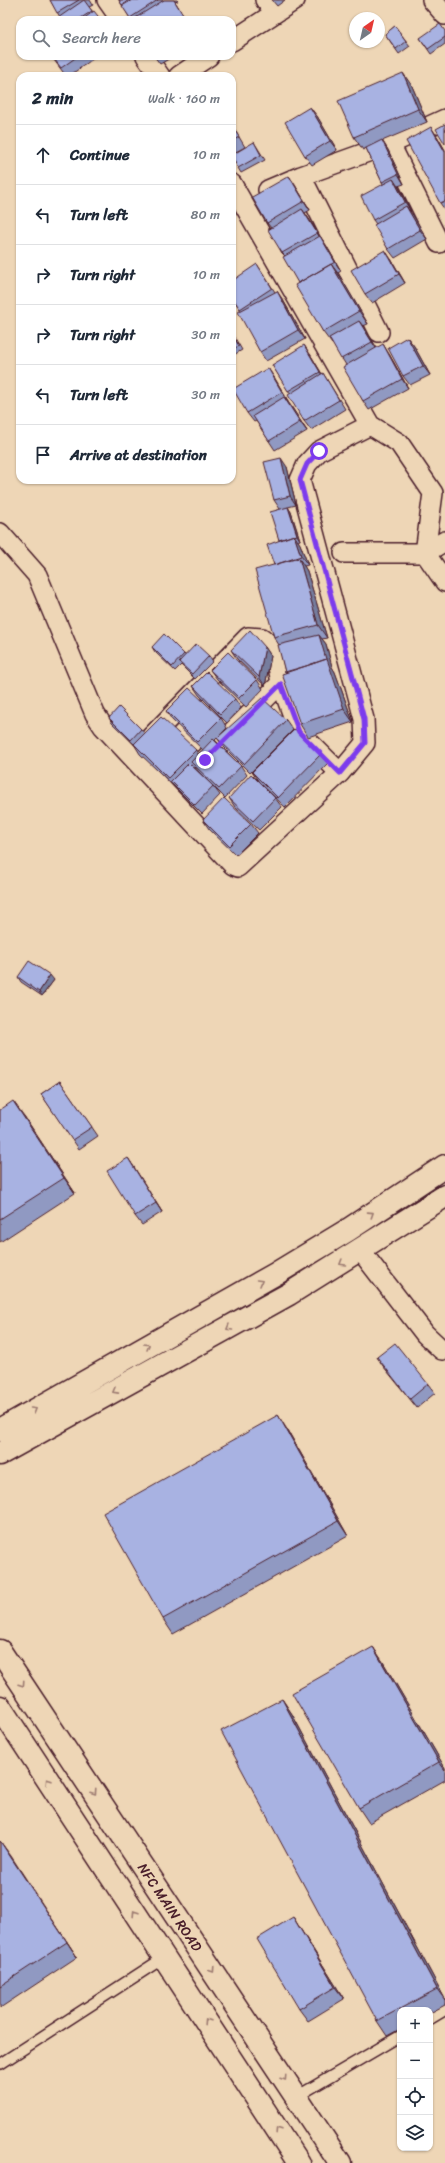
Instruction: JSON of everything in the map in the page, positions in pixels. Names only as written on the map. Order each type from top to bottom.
[{"type":"main road","points":[[0,1430],[277,1273],[348,1230],[445,1166]]},
{"type":"main road","points":[[0,1454],[210,1339],[361,1251],[445,1196]]},
{"type":"main road","name":"NFC MAIN ROAD","points":[[0,1651],[340,2163]]},
{"type":"main road","points":[[0,1707],[299,2163]]},
{"type":"street","points":[[108,0],[118,16]]},
{"type":"street","points":[[236,37],[271,6],[295,0]]},
{"type":"street","points":[[432,0],[445,15]]},
{"type":"street","points":[[149,60],[157,72]]},
{"type":"street","points":[[185,72],[203,60]]},
{"type":"street","points":[[242,201],[301,176],[390,144],[445,119]]},
{"type":"street","points":[[390,144],[439,243]]},
{"type":"street","points":[[301,176],[379,332]]},
{"type":"street","points":[[236,191],[370,425],[398,443],[433,493],[425,553],[445,582]]},
{"type":"street","points":[[0,532],[37,575],[95,714],[102,726],[131,757],[204,824],[233,865],[238,867],[340,773],[365,743],[364,719],[300,480],[307,464],[319,451],[370,425]]},
{"type":"street","points":[[344,553],[425,553],[445,541]]},
{"type":"street","points":[[131,757],[248,637],[262,638],[275,650],[293,738],[340,773]]},
{"type":"street","points":[[205,760],[281,684]]},
{"type":"street","points":[[361,1251],[425,1334],[442,1350],[445,1349]]},
{"type":"lane","points":[[0,2064],[165,1957]]},
{"type":"lane","points":[[433,2016],[445,2010]]},
{"type":"lane","points":[[296,2096],[397,2038]]},
{"type":"building","points":[[50,0],[79,0],[57,13]]},
{"type":"building","points":[[84,0],[92,11],[84,16],[61,16]]},
{"type":"building","points":[[119,0],[129,0],[122,5]]},
{"type":"building","points":[[132,0],[158,0],[133,16],[129,16],[122,6]]},
{"type":"building","points":[[164,0],[174,0],[184,16],[138,16]]},
{"type":"building","points":[[94,11],[98,16],[87,16]]},
{"type":"building","points":[[440,24],[445,31],[445,37],[428,49],[420,38]]},
{"type":"building","points":[[395,26],[406,41],[396,49],[385,34]]},
{"type":"building","points":[[55,60],[72,60],[61,68]]},
{"type":"building","points":[[403,73],[418,109],[354,137],[338,101]]},
{"type":"building","points":[[310,107],[330,141],[305,156],[285,122]]},
{"type":"building","points":[[445,124],[445,144],[436,129]]},
{"type":"building","points":[[431,127],[445,152],[445,201],[440,203],[406,141]]},
{"type":"building","points":[[382,140],[398,174],[382,182],[366,148]]},
{"type":"building","points":[[254,142],[261,155],[238,168],[236,164],[236,153]]},
{"type":"building","points":[[289,176],[304,201],[267,223],[252,197]]},
{"type":"building","points":[[393,179],[405,202],[373,220],[361,196]]},
{"type":"building","points":[[406,206],[420,230],[388,249],[374,225]]},
{"type":"building","points":[[302,209],[317,233],[282,253],[268,230]]},
{"type":"building","points":[[320,236],[335,262],[298,283],[283,257]]},
{"type":"building","points":[[385,250],[399,274],[365,294],[351,270]]},
{"type":"building","points":[[257,264],[272,288],[240,309],[236,303],[236,278]]},
{"type":"building","points":[[331,264],[359,311],[323,332],[295,285]]},
{"type":"building","points":[[277,291],[298,330],[260,352],[238,312]]},
{"type":"building","points":[[359,321],[372,342],[341,359],[329,338]]},
{"type":"building","points":[[407,337],[423,366],[403,376],[388,348]]},
{"type":"building","points":[[383,344],[402,379],[363,401],[343,367]]},
{"type":"building","points":[[304,345],[320,372],[288,391],[272,365]]},
{"type":"building","points":[[268,368],[282,392],[247,413],[236,394],[236,387]]},
{"type":"building","points":[[323,373],[339,400],[304,421],[288,395]]},
{"type":"building","points":[[284,397],[300,422],[269,441],[253,416]]},
{"type":"building","points":[[281,458],[290,496],[274,500],[264,462]]},
{"type":"building","points":[[288,507],[297,535],[279,540],[270,512]]},
{"type":"building","points":[[294,535],[301,556],[274,565],[267,545]]},
{"type":"building","points":[[299,558],[318,625],[274,637],[255,570]]},
{"type":"building","points":[[250,630],[265,647],[259,677],[231,650]]},
{"type":"building","points":[[164,634],[184,654],[172,667],[152,647]]},
{"type":"building","points":[[319,635],[326,659],[285,672],[278,645]]},
{"type":"building","points":[[196,644],[209,656],[192,674],[179,662]]},
{"type":"building","points":[[228,652],[257,680],[239,698],[210,670]]},
{"type":"building","points":[[327,659],[344,709],[300,724],[282,674]]},
{"type":"building","points":[[207,672],[235,699],[220,714],[193,686]]},
{"type":"building","points":[[189,688],[221,718],[197,742],[166,711]]},
{"type":"building","points":[[262,698],[286,720],[244,764],[217,738]]},
{"type":"building","points":[[119,707],[141,729],[131,740],[109,718]]},
{"type":"building","points":[[161,717],[196,750],[168,778],[134,744]]},
{"type":"building","points":[[295,729],[321,754],[278,798],[252,772]]},
{"type":"building","points":[[213,739],[241,766],[219,789],[191,762]]},
{"type":"building","points":[[189,763],[213,786],[195,805],[171,781]]},
{"type":"building","points":[[251,774],[275,798],[253,821],[229,798]]},
{"type":"building","points":[[224,798],[251,824],[229,846],[203,820]]},
{"type":"building","points":[[29,961],[50,975],[39,992],[18,977]]},
{"type":"building","points":[[60,1081],[92,1127],[72,1140],[41,1094]]},
{"type":"building","points":[[13,1101],[64,1178],[0,1219],[0,1110]]},
{"type":"building","points":[[128,1158],[156,1203],[135,1216],[107,1171]]},
{"type":"building","points":[[395,1343],[428,1384],[410,1399],[377,1357]]},
{"type":"building","points":[[278,1415],[338,1521],[163,1619],[103,1513]]},
{"type":"building","points":[[373,1647],[439,1762],[359,1808],[292,1693]]},
{"type":"building","points":[[282,1699],[437,1989],[403,2007],[397,2007],[397,2010],[377,2021],[221,1731]]},
{"type":"building","points":[[0,1841],[67,1942],[0,1986]]},
{"type":"building","points":[[293,1917],[335,1987],[299,2009],[257,1939]]},
{"type":"route","points":[[205,760],[281,684],[299,732],[340,773],[365,743],[364,719],[300,480],[307,464],[319,451]]}]
